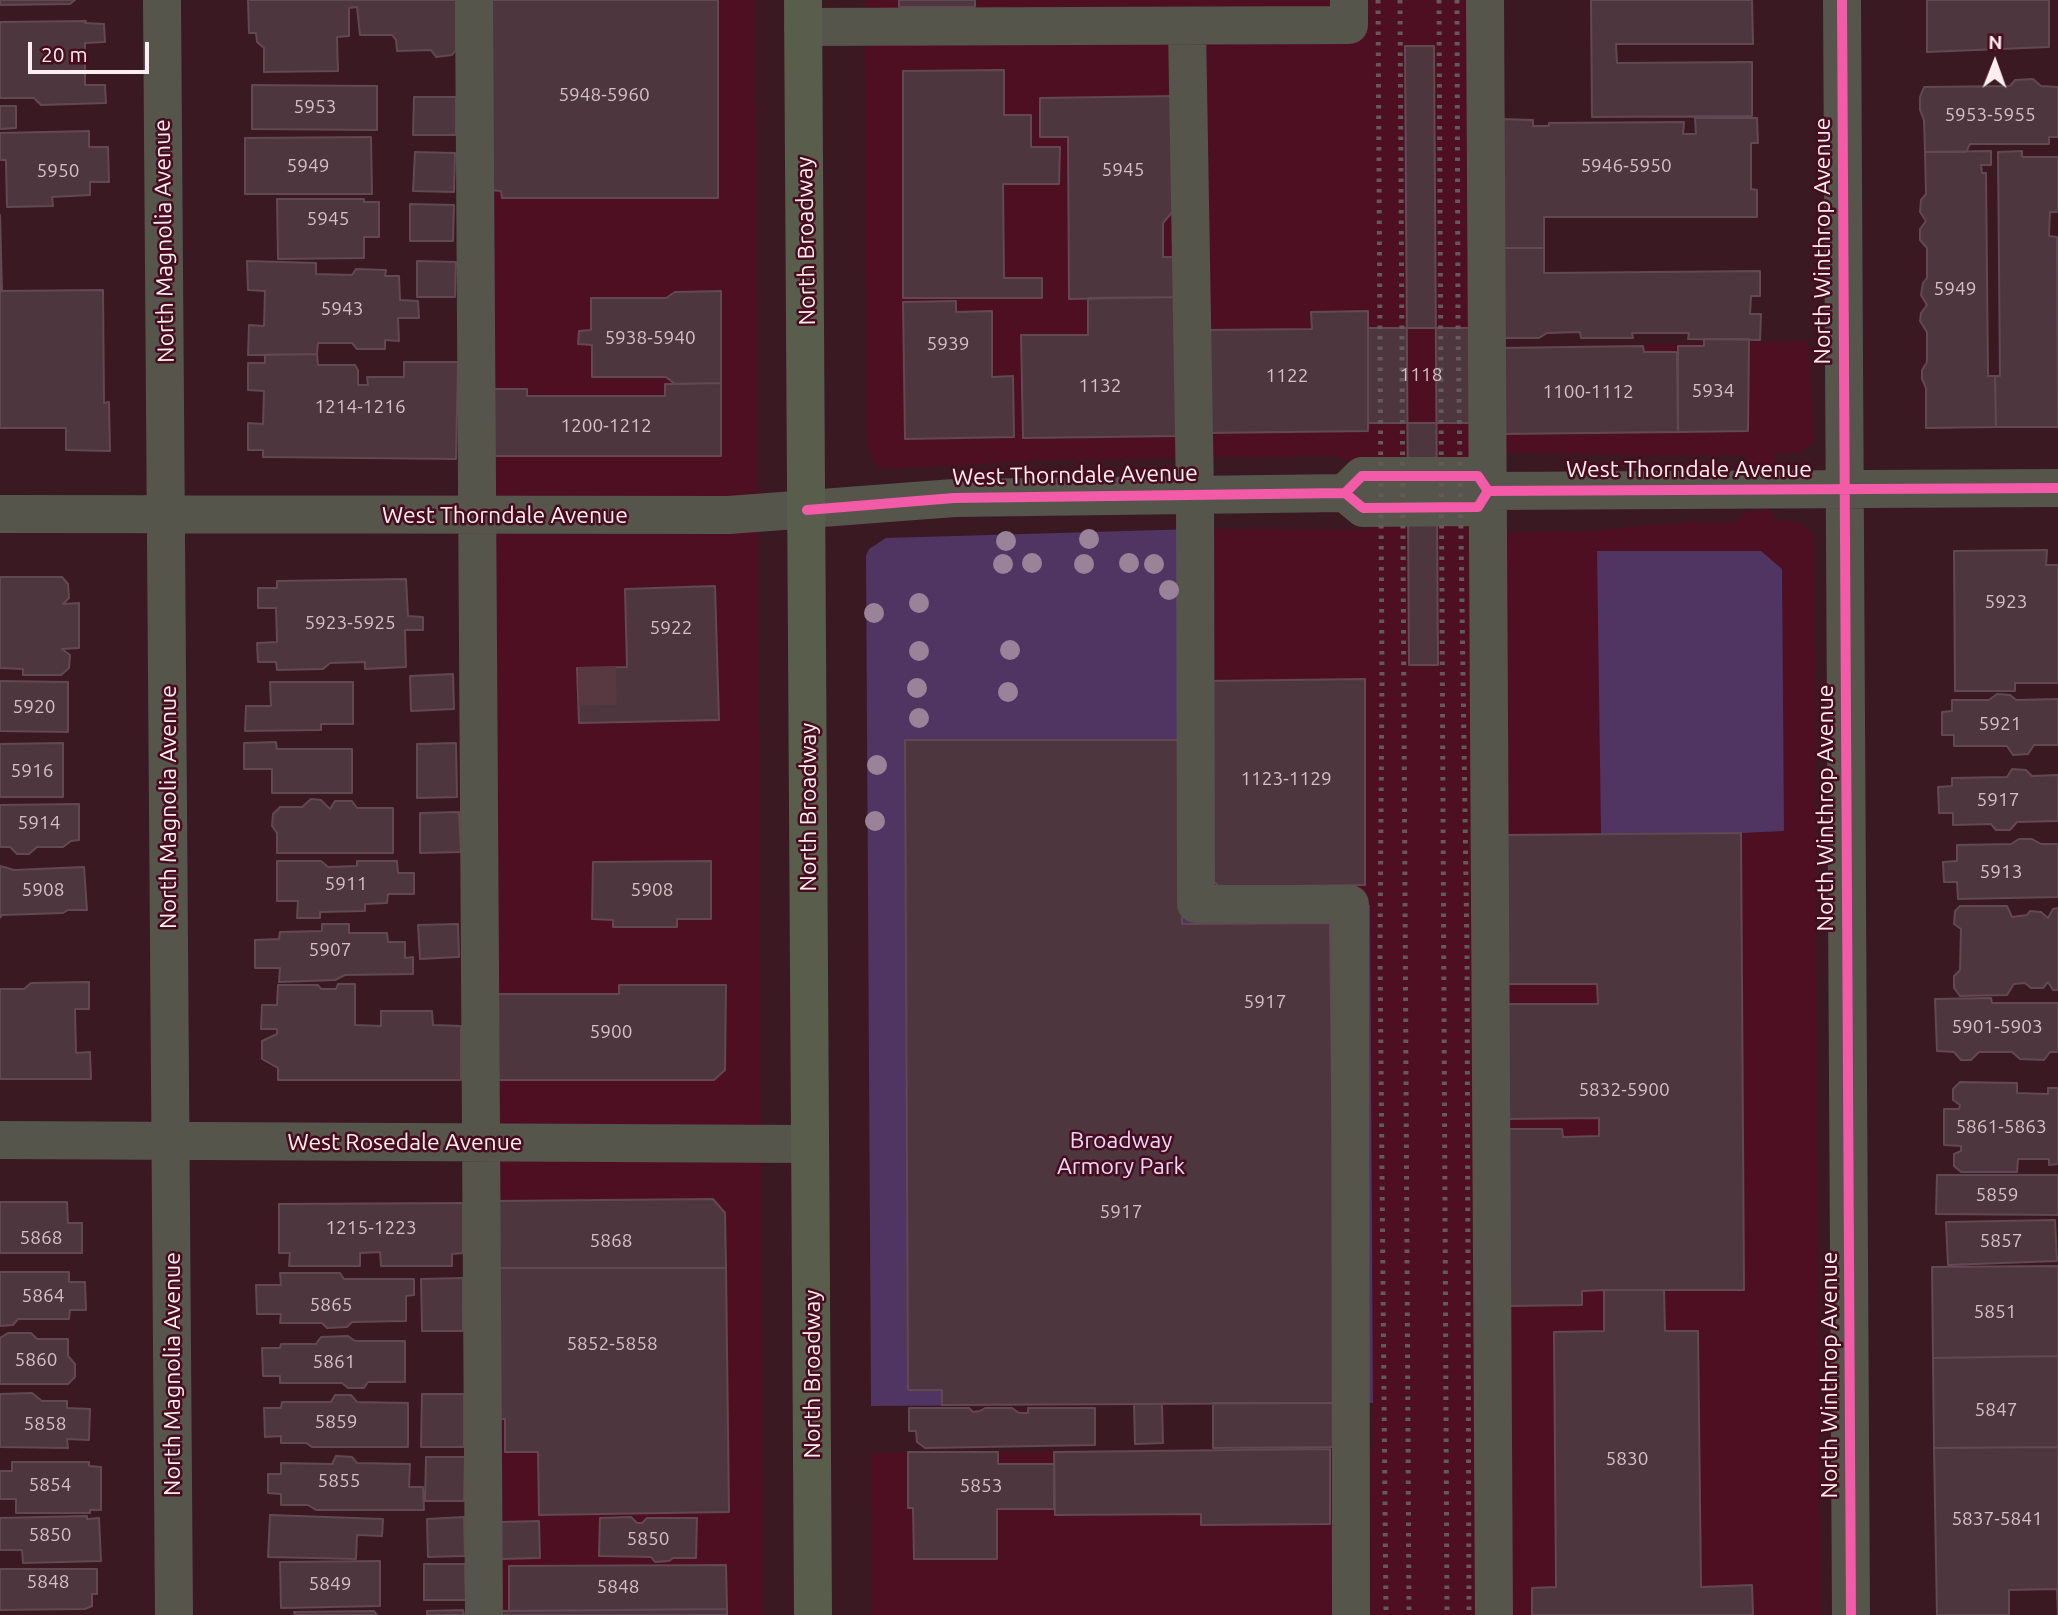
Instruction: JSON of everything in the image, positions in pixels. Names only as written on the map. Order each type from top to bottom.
[{"type":"main road","name":"North Broadway","points":[[803,14],[813,1615]]},
{"type":"street","name":"North Magnolia Avenue","points":[[162,0],[174,1615]]},
{"type":"street","points":[[474,0],[484,1615]]},
{"type":"street","points":[[803,14],[1187,27],[1349,25],[1349,0]]},
{"type":"street","points":[[1485,0],[1494,1615]]},
{"type":"street","name":"North Winthrop Avenue","points":[[1842,0],[1851,1615]]},
{"type":"street","points":[[1187,27],[1195,494],[1196,904],[1350,904],[1352,1615]]},
{"type":"street","name":"West Thorndale Avenue","points":[[0,514],[729,515],[954,498],[1345,493],[1363,508],[1478,507],[1488,491],[2058,488]]},
{"type":"street","name":"West Rosedale Avenue","points":[[0,1140],[810,1144]]},
{"type":"shaded area","points":[[475,0],[755,0],[763,1615],[487,1615]]},
{"type":"shaded area","points":[[865,0],[1471,0],[1492,348],[1808,341],[1814,441],[1800,453],[1775,454],[1775,467],[1756,467],[1743,455],[1475,452],[1475,468],[1368,468],[1334,456],[1054,460],[882,469],[872,460],[867,442]]},
{"type":"shaded area","points":[[1773,510],[1773,521],[1802,524],[1812,533],[1814,541],[1820,1615],[872,1615],[871,1453],[1373,1449],[1370,905],[1196,904],[1195,529],[1368,530],[1368,518],[1475,517],[1476,533],[1592,531],[1688,522],[1739,522],[1745,511]]},
{"type":"green space","name":"Broadway Armory Park","points":[[1195,529],[1196,903],[1370,905],[1373,1403],[871,1406],[866,556],[869,549],[886,538]]},
{"type":"green space","points":[[1597,551],[1761,551],[1782,569],[1784,831],[1601,834]]},
{"type":"building","points":[[0,0],[75,0],[70,4],[0,5]]},
{"type":"building","points":[[248,0],[456,0],[456,50],[452,55],[436,57],[431,50],[397,51],[396,40],[392,35],[360,35],[357,7],[349,8],[349,36],[337,37],[338,71],[264,72],[264,48],[257,42],[256,33],[249,33]]},
{"type":"building","points":[[489,0],[718,0],[718,198],[502,198],[501,191],[489,190]]},
{"type":"building","points":[[899,0],[975,0],[975,7],[899,7]]},
{"type":"building","points":[[1591,0],[1752,0],[1753,44],[1616,44],[1617,63],[1752,62],[1752,116],[1592,117]]},
{"type":"building","points":[[1927,0],[2049,0],[2049,47],[1927,52]]},
{"type":"building","points":[[86,21],[85,23],[104,24],[105,42],[85,43],[85,85],[105,85],[106,103],[41,105],[34,98],[0,98],[0,22]]},
{"type":"building","points":[[1405,46],[1434,46],[1438,665],[1409,665]]},
{"type":"building","points":[[1004,70],[1004,115],[1031,115],[1031,147],[1060,147],[1059,184],[1003,184],[1004,278],[1042,278],[1042,298],[903,298],[903,71]]},
{"type":"building","points":[[2033,79],[2041,86],[2058,87],[2058,137],[2049,137],[2049,144],[1970,144],[1966,152],[1925,152],[1924,120],[1920,110],[1920,97],[1924,87],[2010,86],[2015,80]]},
{"type":"building","points":[[252,85],[377,86],[377,130],[252,129]]},
{"type":"building","points":[[1178,96],[1179,204],[1163,223],[1163,257],[1176,257],[1177,297],[1069,299],[1068,137],[1040,137],[1040,98]]},
{"type":"building","points":[[414,97],[456,97],[456,135],[413,135]]},
{"type":"building","points":[[0,106],[16,106],[16,128],[0,129]]},
{"type":"building","points":[[1695,118],[1757,118],[1758,143],[1751,143],[1751,189],[1757,190],[1757,217],[1544,217],[1544,248],[1502,248],[1501,119],[1533,120],[1533,126],[1549,126],[1549,123],[1684,122],[1683,134],[1696,134]]},
{"type":"building","points":[[89,131],[89,147],[108,147],[109,182],[90,182],[90,195],[52,197],[53,206],[7,207],[6,160],[0,160],[0,133]]},
{"type":"building","points":[[371,137],[372,194],[245,194],[245,138]]},
{"type":"building","points":[[1991,151],[1991,165],[1981,165],[1982,173],[1986,173],[1988,376],[1995,376],[1996,427],[1926,428],[1926,388],[1922,370],[1927,362],[1927,332],[1920,321],[1921,313],[1927,305],[1921,295],[1923,283],[1927,278],[1927,248],[1920,240],[1920,229],[1926,221],[1920,212],[1921,200],[1926,194],[1925,152]]},
{"type":"building","points":[[2022,151],[2022,157],[2058,157],[2058,212],[2050,212],[2049,236],[2057,237],[2058,427],[1996,427],[1995,376],[2000,376],[1998,152]]},
{"type":"building","points":[[415,152],[455,153],[454,192],[413,191]]},
{"type":"building","points":[[277,199],[364,199],[364,202],[379,202],[379,237],[364,237],[364,258],[278,259]]},
{"type":"building","points":[[410,204],[454,205],[453,241],[410,241]]},
{"type":"building","points":[[0,215],[2,291],[0,291]]},
{"type":"building","points":[[1502,248],[1544,248],[1544,273],[1760,271],[1760,296],[1751,296],[1750,314],[1761,314],[1760,340],[1688,339],[1689,333],[1632,333],[1633,338],[1581,338],[1580,332],[1547,333],[1539,338],[1500,338]]},
{"type":"building","points":[[247,261],[316,263],[316,274],[352,275],[356,269],[386,270],[385,276],[399,276],[400,300],[418,301],[419,318],[398,318],[399,341],[385,340],[385,349],[357,349],[352,343],[318,343],[317,354],[248,355],[249,325],[264,326],[265,291],[248,290]]},
{"type":"building","points":[[417,261],[456,262],[455,297],[417,297]]},
{"type":"building","points":[[103,290],[104,403],[109,402],[110,451],[66,450],[66,428],[0,428],[0,291]]},
{"type":"building","points":[[721,291],[721,383],[675,384],[666,377],[592,377],[592,345],[578,344],[579,331],[591,330],[591,298],[666,298],[675,292]]},
{"type":"building","points":[[1177,297],[1178,436],[1023,438],[1021,335],[1088,335],[1088,298]]},
{"type":"building","points":[[956,301],[956,312],[992,311],[992,377],[1013,376],[1014,437],[905,439],[903,302]]},
{"type":"building","points":[[1368,311],[1368,431],[1207,433],[1207,330],[1312,329],[1311,312]]},
{"type":"building","points":[[1368,328],[1474,328],[1475,423],[1368,423]]},
{"type":"building","points":[[1704,339],[1749,339],[1748,431],[1678,432],[1678,346],[1704,346]]},
{"type":"building","points":[[1643,346],[1644,352],[1677,352],[1678,432],[1500,434],[1498,348]]},
{"type":"building","points":[[317,354],[318,365],[355,365],[358,370],[358,385],[368,385],[367,377],[404,377],[404,362],[458,362],[456,459],[263,457],[263,450],[248,450],[248,423],[263,424],[264,391],[248,390],[248,363],[265,363],[265,355]]},
{"type":"building","points":[[721,383],[721,456],[491,456],[491,389],[527,389],[527,396],[665,396],[665,384]]},
{"type":"building","points":[[2047,550],[2046,565],[2058,565],[2058,683],[2015,683],[2015,691],[1955,691],[1954,551]]},
{"type":"building","points":[[0,577],[62,577],[68,584],[69,598],[63,604],[79,603],[79,648],[62,649],[70,655],[69,668],[61,675],[23,675],[23,669],[0,668]]},
{"type":"building","points":[[406,579],[408,616],[423,617],[423,630],[405,630],[406,667],[365,669],[365,662],[330,663],[323,669],[277,670],[276,662],[258,662],[257,643],[277,642],[276,608],[258,608],[258,588],[277,588],[277,581]]},
{"type":"building","points":[[715,586],[719,720],[579,723],[577,668],[627,667],[625,589]]},
{"type":"building","points":[[453,674],[454,709],[411,711],[410,676]]},
{"type":"building","points":[[1365,679],[1365,885],[1220,887],[1208,877],[1207,681]]},
{"type":"building","points":[[0,681],[68,682],[68,732],[0,731]]},
{"type":"building","points":[[270,682],[353,682],[353,724],[321,724],[321,730],[245,731],[246,706],[271,706]]},
{"type":"building","points":[[1997,694],[2010,695],[2016,700],[2058,699],[2058,745],[2034,745],[2028,754],[2013,755],[2007,746],[1954,746],[1954,735],[1942,735],[1942,712],[1952,711],[1952,700],[1989,700]]},
{"type":"building","name":"Broadway Armory Park","points":[[905,740],[1183,740],[1182,924],[1330,923],[1336,1403],[942,1405],[942,1390],[908,1390]]},
{"type":"building","points":[[276,742],[277,749],[352,749],[352,793],[272,793],[272,769],[244,769],[244,743]]},
{"type":"building","points":[[63,743],[63,797],[0,797],[0,744]]},
{"type":"building","points":[[456,743],[457,797],[417,798],[417,744]]},
{"type":"building","points":[[2012,769],[2026,770],[2032,776],[2058,775],[2058,821],[2017,822],[2010,830],[1996,830],[1991,824],[1953,825],[1953,813],[1939,813],[1938,787],[1952,786],[1952,778],[2007,777]]},
{"type":"building","points":[[311,799],[321,800],[330,809],[335,801],[352,801],[357,808],[393,808],[393,853],[277,853],[277,833],[272,826],[273,814],[280,807],[302,807]]},
{"type":"building","points":[[79,804],[79,840],[71,841],[63,847],[37,847],[29,854],[17,854],[10,847],[0,847],[0,805]]},
{"type":"building","points":[[459,812],[461,852],[420,853],[420,813]]},
{"type":"building","points":[[1741,833],[1744,1290],[1582,1291],[1582,1305],[1507,1306],[1506,1129],[1562,1129],[1563,1137],[1599,1136],[1599,1118],[1506,1119],[1505,1004],[1598,1004],[1597,984],[1506,984],[1505,835]]},
{"type":"building","points":[[2019,839],[2032,839],[2041,844],[2058,844],[2058,897],[1958,899],[1957,882],[1944,882],[1943,862],[1957,861],[1957,845],[2011,844]]},
{"type":"building","points":[[277,861],[321,861],[328,867],[357,866],[357,861],[397,861],[398,873],[414,873],[414,894],[388,894],[387,903],[365,904],[365,911],[320,912],[320,918],[297,918],[298,901],[277,901]]},
{"type":"building","points":[[711,861],[711,919],[677,919],[677,927],[613,927],[613,920],[592,919],[593,862]]},
{"type":"building","points":[[0,866],[14,870],[84,867],[87,910],[2,915],[0,918]]},
{"type":"building","points":[[1960,906],[2007,906],[2012,917],[2027,915],[2030,911],[2041,912],[2048,918],[2053,909],[2058,908],[2058,990],[2053,990],[2048,982],[2043,988],[2031,988],[2025,983],[2014,984],[2007,995],[1960,996],[1954,988],[1954,976],[1960,970],[1961,929],[1954,924],[1955,911]]},
{"type":"building","points":[[322,924],[349,924],[349,933],[387,933],[388,942],[405,942],[405,958],[413,957],[413,974],[345,975],[335,980],[279,982],[280,968],[255,968],[255,940],[279,939],[280,932],[322,931]]},
{"type":"building","points":[[458,924],[459,957],[420,959],[418,925]]},
{"type":"building","points":[[89,982],[89,1009],[75,1009],[76,1053],[90,1052],[91,1079],[0,1079],[0,989],[24,989],[31,983]]},
{"type":"building","points":[[338,984],[355,984],[355,1025],[381,1026],[381,1011],[432,1011],[433,1025],[461,1026],[461,1080],[278,1080],[278,1068],[262,1059],[262,1041],[277,1034],[277,1029],[261,1029],[262,1005],[277,1005],[278,985],[318,985],[321,989],[336,989]]},
{"type":"building","points":[[619,985],[726,985],[725,1070],[714,1080],[496,1080],[496,994],[619,994]]},
{"type":"building","points":[[1991,998],[1992,1003],[2058,1003],[2058,1052],[2050,1052],[2044,1060],[2020,1059],[2012,1052],[1979,1052],[1971,1060],[1961,1060],[1954,1052],[1937,1051],[1935,999]]},
{"type":"building","points":[[1960,1082],[2017,1083],[2017,1093],[2048,1094],[2048,1088],[2058,1088],[2058,1164],[2049,1165],[2049,1159],[2018,1159],[2017,1172],[1961,1172],[1954,1166],[1954,1154],[1961,1151],[1961,1146],[1944,1145],[1944,1109],[1959,1109],[1960,1105],[1953,1100],[1953,1089]]},
{"type":"building","points":[[1937,1175],[2058,1175],[2058,1215],[1936,1214]]},
{"type":"building","points":[[713,1199],[725,1213],[726,1268],[496,1268],[496,1201]]},
{"type":"building","points":[[0,1202],[67,1202],[68,1223],[82,1223],[82,1253],[0,1253]]},
{"type":"building","points":[[463,1203],[463,1253],[452,1254],[452,1266],[381,1266],[380,1252],[360,1253],[360,1266],[289,1266],[290,1253],[279,1253],[279,1204]]},
{"type":"building","points":[[2055,1220],[2057,1261],[1948,1265],[1946,1222]]},
{"type":"building","points":[[2058,1266],[2058,1356],[1933,1358],[1932,1267]]},
{"type":"building","points":[[496,1268],[726,1268],[729,1512],[539,1515],[538,1452],[505,1452],[505,1419],[498,1419]]},
{"type":"building","points":[[0,1272],[69,1272],[69,1282],[85,1282],[86,1310],[70,1310],[69,1319],[18,1319],[13,1325],[0,1326]]},
{"type":"building","points":[[280,1273],[340,1273],[344,1279],[414,1279],[414,1295],[406,1296],[406,1321],[352,1322],[347,1327],[327,1328],[322,1323],[280,1323],[281,1314],[257,1314],[256,1285],[281,1285]]},
{"type":"building","points":[[463,1278],[463,1331],[422,1331],[421,1279]]},
{"type":"building","points":[[1604,1290],[1664,1290],[1665,1331],[1698,1331],[1701,1587],[1752,1585],[1753,1615],[1532,1615],[1532,1588],[1556,1587],[1554,1332],[1604,1331]]},
{"type":"building","points":[[8,1333],[31,1333],[37,1339],[68,1339],[68,1356],[75,1364],[75,1377],[68,1384],[0,1384],[0,1338]]},
{"type":"building","points":[[348,1336],[355,1341],[405,1341],[405,1382],[368,1382],[364,1388],[348,1388],[342,1383],[280,1383],[280,1376],[263,1376],[262,1348],[280,1348],[281,1344],[316,1344],[321,1337]]},
{"type":"building","points":[[2058,1356],[2058,1447],[1934,1448],[1933,1358]]},
{"type":"building","points":[[32,1393],[42,1401],[67,1401],[67,1408],[90,1409],[89,1440],[67,1439],[68,1448],[0,1447],[0,1394]]},
{"type":"building","points":[[422,1394],[464,1394],[464,1447],[421,1447]]},
{"type":"building","points":[[335,1395],[351,1395],[357,1402],[408,1403],[408,1447],[312,1447],[306,1443],[281,1443],[281,1436],[265,1437],[264,1408],[281,1408],[282,1402],[331,1402]]},
{"type":"building","points":[[1213,1403],[1336,1403],[1336,1447],[1213,1448]]},
{"type":"building","points":[[1134,1404],[1162,1404],[1163,1443],[1135,1444]]},
{"type":"building","points":[[909,1408],[969,1408],[973,1412],[985,1408],[1012,1408],[1019,1413],[1028,1413],[1028,1408],[1095,1408],[1095,1445],[925,1448],[917,1442],[916,1431],[909,1431]]},
{"type":"building","points":[[2058,1447],[2058,1615],[2057,1589],[2009,1590],[2009,1615],[1937,1615],[1934,1448]]},
{"type":"building","points":[[1330,1449],[1330,1524],[1201,1525],[1201,1514],[1055,1515],[1054,1452]]},
{"type":"building","points":[[908,1452],[998,1452],[998,1464],[1054,1464],[1054,1509],[997,1509],[997,1559],[914,1559],[913,1508],[908,1508]]},
{"type":"building","points":[[336,1456],[352,1457],[357,1463],[410,1464],[409,1487],[423,1487],[424,1510],[316,1510],[308,1505],[281,1505],[281,1494],[268,1493],[268,1474],[281,1474],[281,1463],[332,1464]]},
{"type":"building","points":[[426,1457],[465,1457],[464,1501],[425,1501]]},
{"type":"building","points":[[12,1462],[89,1462],[89,1466],[101,1467],[101,1510],[90,1510],[90,1513],[16,1513],[16,1499],[0,1499],[0,1471],[12,1471]]},
{"type":"building","points":[[270,1515],[383,1519],[382,1536],[357,1535],[356,1559],[268,1557]]},
{"type":"building","points":[[87,1516],[87,1519],[99,1518],[101,1561],[23,1563],[22,1550],[0,1550],[0,1518]]},
{"type":"building","points":[[464,1517],[465,1556],[428,1557],[427,1519]]},
{"type":"building","points":[[631,1517],[637,1523],[642,1523],[647,1518],[697,1518],[696,1558],[673,1558],[655,1562],[651,1557],[599,1556],[600,1518]]},
{"type":"building","points":[[539,1521],[540,1558],[501,1559],[501,1522]]},
{"type":"building","points":[[380,1561],[380,1606],[281,1608],[280,1562]]},
{"type":"building","points":[[424,1564],[465,1564],[466,1600],[424,1600]]},
{"type":"building","points":[[726,1565],[727,1609],[509,1611],[509,1566]]},
{"type":"building","points":[[0,1569],[97,1569],[97,1594],[92,1594],[92,1606],[85,1609],[0,1610]]},
{"type":"building","points":[[727,1609],[727,1615],[498,1615],[497,1611]]},
{"type":"building","points":[[463,1610],[464,1615],[427,1615],[427,1611]]},
{"type":"building","points":[[374,1611],[377,1615],[295,1615],[294,1612]]},
{"type":"tunnel","points":[[597,667],[598,722]]},
{"type":"railway","points":[[1378,0],[1382,677],[1380,953],[1386,1615]]},
{"type":"railway","points":[[1400,0],[1409,1615]]},
{"type":"railway","points":[[1439,0],[1447,1615]]},
{"type":"railway","points":[[1457,0],[1458,328],[1467,952],[1469,1615]]},
{"type":"cycle path","points":[[1842,0],[1851,1615]]},
{"type":"cycle path","points":[[1345,493],[1362,476],[1478,476],[1488,491]]},
{"type":"cycle path","points":[[1488,491],[2058,488]]},
{"type":"cycle path","points":[[807,510],[954,498],[1345,493],[1363,508],[1478,507],[1488,491]]}]
